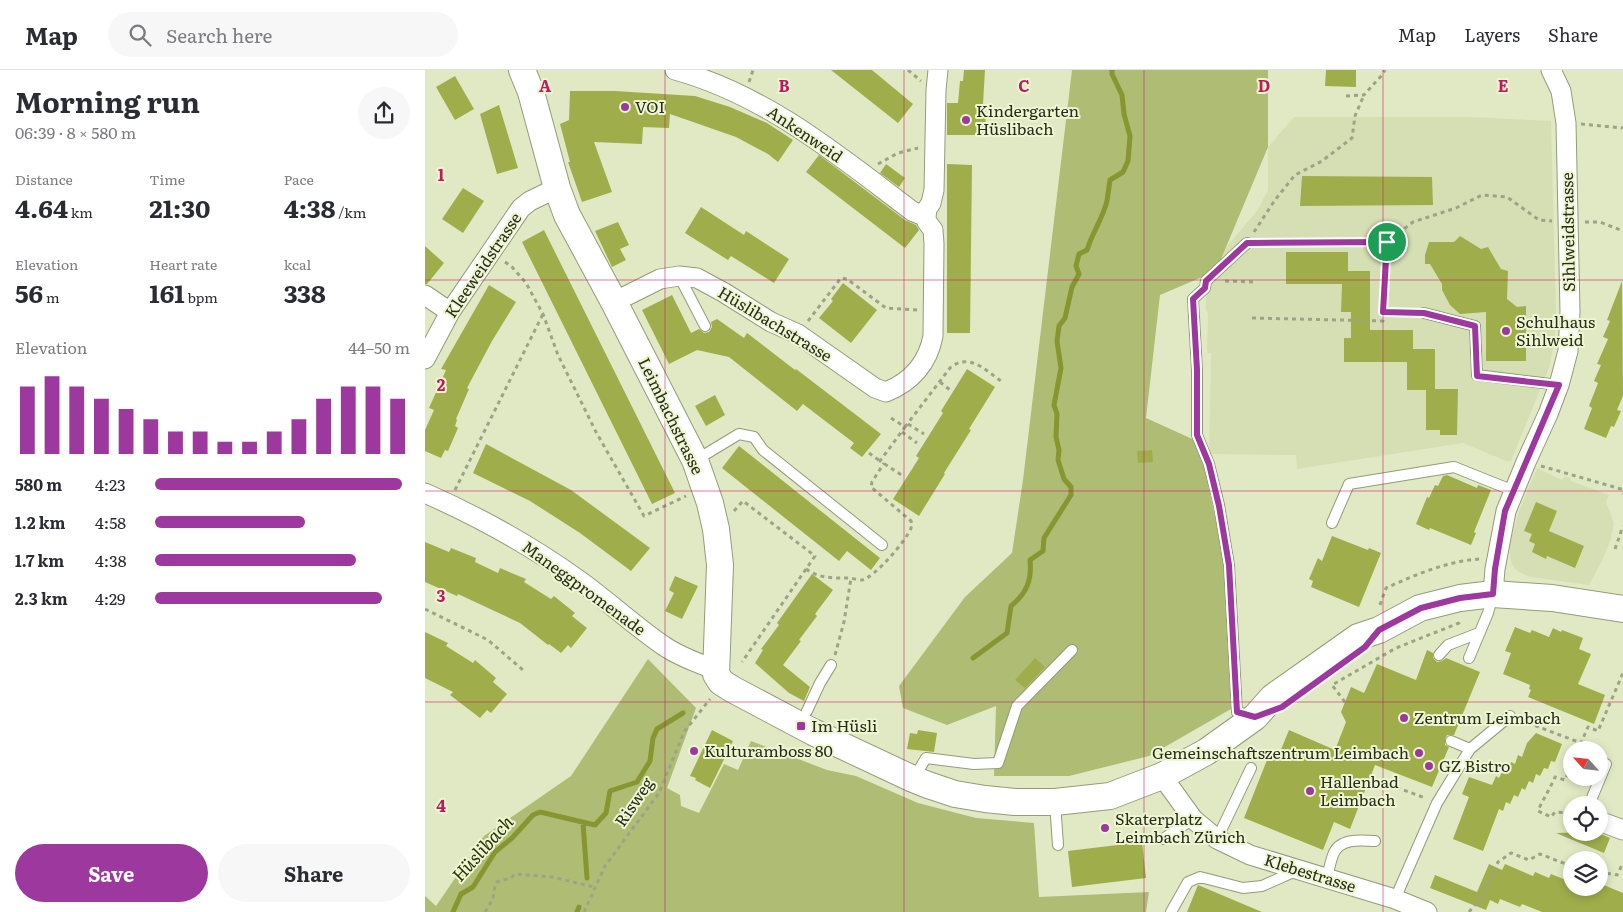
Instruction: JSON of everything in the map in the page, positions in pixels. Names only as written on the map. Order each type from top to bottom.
[{"type":"street","name":"Leimbachstrasse","points":[[522,70],[531,92],[557,188],[567,215],[695,460],[710,503],[716,529],[720,565],[719,676]]},
{"type":"street","name":"Ankenweid","points":[[675,70],[695,75],[743,95],[771,110],[833,152],[912,212],[925,217]]},
{"type":"street","points":[[925,217],[927,209],[931,204],[934,190],[938,70]]},
{"type":"street","name":"Sihlweidstrasse","points":[[1493,594],[1495,569],[1505,511],[1548,414],[1559,385],[1568,351],[1570,312],[1566,123],[1561,91],[1551,70]]},
{"type":"street","name":"Kleeweidstrasse","points":[[425,358],[450,312],[521,208],[530,200],[557,188]]},
{"type":"street","name":"Hüslibachstrasse","points":[[614,302],[660,279],[679,276],[697,278],[771,322],[798,334],[875,388],[886,392],[908,381],[924,361],[931,348],[933,336],[934,244],[933,230],[925,217]]},
{"type":"street","points":[[425,295],[450,312]]},
{"type":"street","name":"Maneggpromenade","points":[[425,493],[448,503],[534,549],[580,581],[665,647],[719,676]]},
{"type":"street","points":[[719,676],[750,699],[813,732],[913,780],[955,794],[985,799],[1015,802],[1055,802],[1109,796],[1162,776],[1206,752],[1255,717],[1273,697],[1358,637],[1379,619],[1460,598],[1493,594],[1552,598],[1623,609]]},
{"type":"street","name":"Klebestrasse","points":[[1162,776],[1193,819],[1217,839],[1249,855],[1395,899],[1427,912]]},
{"type":"street","points":[[1608,824],[1623,830]]},
{"type":"lane","points":[[1247,243],[1206,281],[1205,288],[1193,299],[1197,370],[1197,435],[1209,464],[1219,506],[1229,565],[1237,712],[1255,717]]},
{"type":"lane","points":[[679,276],[705,326]]},
{"type":"lane","points":[[1424,313],[1475,326],[1477,376],[1559,385]]},
{"type":"lane","points":[[695,460],[739,434],[754,437],[763,450],[882,546]]},
{"type":"lane","points":[[1332,523],[1349,484],[1454,468],[1514,491]]},
{"type":"lane","points":[[1469,658],[1493,594]]},
{"type":"lane","points":[[1439,655],[1448,645],[1479,634]]},
{"type":"lane","points":[[913,780],[926,758],[974,764],[998,763],[1017,706],[1072,650]]},
{"type":"lane","points":[[807,711],[831,665]]},
{"type":"lane","points":[[1395,899],[1437,803],[1470,749],[1510,716]]},
{"type":"lane","points":[[1451,741],[1470,749]]},
{"type":"lane","points":[[1217,839],[1251,768]]},
{"type":"lane","points":[[1055,802],[1058,845]]},
{"type":"lane","points":[[1163,839],[1193,819]]},
{"type":"lane","points":[[1326,878],[1333,854],[1341,845],[1356,840],[1375,841]]},
{"type":"lane","points":[[1171,912],[1188,882],[1200,876],[1243,888],[1262,886],[1299,870]]},
{"type":"path","points":[[747,85],[753,70]]},
{"type":"path","points":[[1247,243],[1275,200],[1295,175],[1322,161],[1352,138],[1355,116],[1364,95],[1385,70]]},
{"type":"path","points":[[1346,96],[1364,95]]},
{"type":"path","points":[[1566,123],[1623,128]]},
{"type":"path","points":[[876,165],[898,154],[917,148]]},
{"type":"path","points":[[1247,243],[1387,242],[1413,222],[1457,208],[1483,195],[1507,196],[1539,220],[1600,222],[1623,231]]},
{"type":"path","points":[[1252,318],[1383,321],[1387,242]]},
{"type":"path","points":[[505,262],[526,283],[543,314],[558,356],[587,415],[644,516],[689,495]]},
{"type":"path","points":[[803,328],[841,278],[847,279],[886,308],[924,310]]},
{"type":"path","points":[[1206,281],[1254,282]]},
{"type":"path","points":[[1383,312],[1424,313]]},
{"type":"path","points":[[454,493],[543,314]]},
{"type":"path","points":[[880,461],[950,368],[957,363],[973,362],[1001,381]]},
{"type":"path","points":[[940,382],[950,390]]},
{"type":"path","points":[[891,418],[905,427]]},
{"type":"path","points":[[909,424],[924,434]]},
{"type":"path","points":[[902,432],[917,443]]},
{"type":"path","points":[[869,454],[903,476]]},
{"type":"path","points":[[1526,462],[1622,490]]},
{"type":"path","points":[[806,569],[812,574],[825,578],[863,580],[893,554],[908,535],[912,526],[911,521],[871,487],[872,482],[884,464]]},
{"type":"path","points":[[728,517],[743,501],[815,556],[742,662]]},
{"type":"path","points":[[1615,549],[1623,526]]},
{"type":"path","points":[[1379,619],[1386,588],[1410,577],[1448,565],[1483,559]]},
{"type":"path","points":[[831,665],[844,622],[851,578]]},
{"type":"path","points":[[425,609],[488,640],[523,670]]},
{"type":"path","points":[[1345,702],[1332,685],[1396,648],[1459,623],[1463,616]]},
{"type":"path","points":[[1582,741],[1588,727],[1599,732],[1623,673]]},
{"type":"path","name":"Risweg","points":[[584,912],[605,866],[659,793],[684,732],[719,676]]},
{"type":"path","points":[[1510,716],[1576,741]]},
{"type":"path","points":[[1563,779],[1555,777],[1548,794],[1544,796],[1537,811],[1551,818],[1555,812],[1563,812]]},
{"type":"path","points":[[1374,779],[1437,803]]},
{"type":"path","points":[[1469,912],[1482,896],[1498,862],[1511,853],[1529,860],[1540,854],[1563,863]]},
{"type":"path","points":[[1608,874],[1617,875],[1623,863]]},
{"type":"path","points":[[485,912],[493,899],[497,882],[511,878],[515,874],[552,877],[595,887]]},
{"type":"shaded area","points":[[1072,70],[1268,70],[1268,147],[1216,271],[1160,295],[1146,418],[1199,442],[1223,554],[1231,709],[1149,756],[1069,776],[994,776],[996,706],[947,725],[903,708],[899,686],[965,597],[1012,553],[1023,480]]},
{"type":"shaded area","points":[[1294,117],[1471,117],[1551,121],[1555,339],[1549,368],[1511,461],[1506,461],[1463,443],[1297,469],[1296,455],[1209,454],[1211,353],[1207,353],[1208,313],[1206,310],[1206,281],[1228,245],[1257,211],[1268,190],[1268,147]]},
{"type":"shaded area","points":[[1537,468],[1562,480],[1565,477],[1570,477],[1571,481],[1609,495],[1606,502],[1614,523],[1611,539],[1589,585],[1530,577],[1519,572],[1512,565],[1510,543],[1519,511]]},
{"type":"shaded area","points":[[648,659],[696,708],[667,788],[680,795],[681,806],[699,813],[724,764],[738,770],[751,741],[827,770],[856,776],[918,803],[976,818],[1034,823],[1039,897],[1149,892],[1146,912],[425,912],[425,896],[436,906],[484,836],[571,776]]},
{"type":"building","points":[[831,70],[872,70],[913,104],[898,123]]},
{"type":"building","name":"Kindergarten Hüslibach","points":[[964,70],[985,70],[983,104],[985,104],[986,135],[947,135],[947,103],[958,103],[960,81],[963,81]]},
{"type":"building","points":[[1326,70],[1356,70],[1356,87],[1325,86]]},
{"type":"building","points":[[455,76],[474,109],[455,120],[436,87]]},
{"type":"building","points":[[570,91],[615,91],[695,96],[730,107],[767,123],[793,140],[778,162],[768,154],[736,137],[670,114],[669,128],[643,127],[642,144],[594,142],[612,192],[582,202],[568,162],[570,162],[560,124],[569,120]]},
{"type":"building","points":[[499,105],[518,168],[497,174],[480,114]]},
{"type":"building","points":[[819,155],[905,220],[916,225],[919,230],[905,248],[806,172]]},
{"type":"building","points":[[886,164],[905,178],[899,187],[880,173]]},
{"type":"building","points":[[947,164],[972,165],[970,333],[947,333]]},
{"type":"building","points":[[1302,176],[1432,177],[1433,205],[1300,206]]},
{"type":"building","points":[[463,188],[484,201],[463,233],[442,219]]},
{"type":"building","points":[[701,207],[744,235],[746,231],[789,259],[774,283],[731,256],[728,260],[685,233]]},
{"type":"building","points":[[618,222],[629,245],[620,249],[626,260],[612,267],[595,231]]},
{"type":"building","points":[[544,230],[675,493],[652,504],[522,242]]},
{"type":"building","points":[[1460,236],[1481,249],[1488,247],[1501,269],[1508,271],[1507,299],[1517,307],[1526,306],[1526,361],[1486,361],[1486,312],[1460,314],[1450,305],[1442,290],[1442,284],[1430,264],[1425,264],[1425,255],[1429,242],[1454,242]]},
{"type":"building","points":[[425,246],[444,263],[427,284],[425,284]]},
{"type":"building","points":[[1286,252],[1348,252],[1348,271],[1370,271],[1370,330],[1413,330],[1413,349],[1435,349],[1435,389],[1458,389],[1457,435],[1440,435],[1440,430],[1426,430],[1426,390],[1407,390],[1407,362],[1344,362],[1344,338],[1351,338],[1351,312],[1341,312],[1342,284],[1286,284]]},
{"type":"building","points":[[1622,281],[1623,396],[1617,410],[1621,411],[1614,427],[1611,426],[1606,438],[1584,429],[1592,408],[1589,406],[1598,383],[1594,381],[1601,365],[1597,364],[1608,339],[1603,337],[1610,321],[1607,320]]},
{"type":"building","points":[[843,283],[877,310],[851,343],[819,318],[833,301],[831,299]]},
{"type":"building","points":[[489,285],[516,302],[492,341],[467,388],[469,389],[456,419],[455,426],[458,428],[448,451],[445,450],[441,458],[425,451],[425,430],[434,410],[429,408],[446,370],[441,369]]},
{"type":"building","points":[[672,295],[691,333],[699,329],[704,333],[709,332],[712,327],[711,322],[717,319],[744,338],[747,333],[881,434],[862,457],[850,448],[854,443],[803,404],[797,411],[729,357],[697,350],[669,364],[642,310]]},
{"type":"building","points":[[967,369],[995,387],[919,516],[893,499],[919,458],[916,456],[943,413],[941,411]]},
{"type":"building","points":[[715,395],[725,415],[706,426],[695,406]]},
{"type":"building","points":[[486,444],[571,490],[650,548],[631,571],[580,533],[530,501],[473,473]]},
{"type":"building","points":[[739,446],[880,558],[871,570],[847,551],[839,561],[722,468]]},
{"type":"building","points":[[1152,450],[1153,462],[1138,463],[1137,451]]},
{"type":"building","points":[[1447,475],[1477,488],[1478,485],[1491,490],[1474,532],[1476,533],[1471,545],[1416,524],[1427,497],[1429,498],[1435,485],[1438,486],[1443,476]]},
{"type":"building","points":[[1536,502],[1557,511],[1549,531],[1584,546],[1575,568],[1547,556],[1546,559],[1532,552],[1535,544],[1529,541],[1532,534],[1524,531]]},
{"type":"building","points":[[1332,536],[1381,553],[1359,607],[1311,587],[1313,581],[1309,579],[1318,558],[1322,561]]},
{"type":"building","points":[[425,542],[449,552],[451,548],[476,558],[475,562],[498,573],[500,568],[526,579],[524,582],[551,599],[554,596],[575,613],[572,616],[587,628],[571,648],[568,645],[561,653],[520,623],[458,594],[457,596],[425,582]]},
{"type":"building","points":[[812,574],[833,590],[815,614],[817,616],[799,640],[801,641],[783,665],[810,687],[804,701],[789,693],[755,663],[763,650],[761,649],[779,625],[777,623]]},
{"type":"building","points":[[675,576],[698,586],[682,619],[665,611],[674,593],[669,590]]},
{"type":"building","points":[[1515,627],[1530,633],[1532,630],[1549,637],[1553,628],[1583,638],[1579,649],[1591,654],[1578,684],[1605,695],[1594,724],[1528,697],[1531,690],[1529,689],[1530,685],[1503,674],[1511,653],[1505,651]]},
{"type":"building","points":[[425,632],[448,643],[446,646],[473,663],[475,660],[496,678],[493,682],[507,694],[491,713],[487,710],[480,718],[450,695],[453,692],[425,678]]},
{"type":"building","points":[[1427,650],[1433,653],[1433,658],[1437,662],[1446,658],[1480,672],[1454,735],[1447,735],[1445,739],[1445,745],[1449,747],[1432,787],[1375,765],[1350,829],[1334,822],[1323,850],[1244,818],[1267,760],[1278,757],[1289,730],[1335,750],[1346,722],[1341,712],[1351,687],[1364,693],[1377,664],[1416,680]]},
{"type":"building","points":[[1035,658],[1045,667],[1025,688],[1015,680]]},
{"type":"building","points":[[712,730],[733,741],[710,788],[690,776]]},
{"type":"building","points":[[918,730],[937,733],[934,752],[907,749],[910,733],[917,734]]},
{"type":"building","points":[[1536,733],[1562,744],[1555,762],[1551,761],[1548,769],[1544,768],[1540,776],[1536,774],[1533,783],[1529,781],[1525,790],[1522,788],[1518,797],[1514,795],[1510,804],[1506,802],[1503,811],[1499,809],[1483,851],[1453,839],[1469,797],[1462,794],[1469,777],[1492,785],[1496,776],[1499,778],[1503,770],[1507,771],[1511,762],[1515,764],[1518,755],[1522,757],[1527,743]]},
{"type":"building","points":[[1608,837],[1610,838],[1605,851],[1599,851],[1575,841],[1608,841]]},
{"type":"building","points":[[1142,842],[1146,878],[1072,887],[1068,851]]},
{"type":"building","points":[[1489,864],[1502,870],[1505,864],[1533,876],[1535,872],[1549,878],[1551,874],[1563,879],[1563,896],[1608,896],[1608,887],[1623,893],[1623,912],[1542,912],[1522,904],[1520,907],[1500,899],[1498,904],[1490,900],[1486,910],[1430,888],[1435,875],[1477,892]]},
{"type":"building","points":[[1198,885],[1262,912],[1187,912]]},
{"type":"waterway","points":[[973,658],[1007,633],[1011,606],[1025,591],[1029,580],[1030,560],[1043,551],[1044,538],[1071,495],[1071,487],[1064,479],[1058,460],[1057,414],[1054,405],[1061,368],[1057,341],[1059,326],[1065,318],[1072,287],[1079,274],[1076,266],[1079,254],[1087,250],[1103,213],[1110,180],[1123,172],[1128,161],[1130,136],[1124,114],[1122,95],[1112,70]]},
{"type":"waterway","name":"Hüslibach","points":[[453,912],[461,894],[473,887],[495,852],[512,838],[533,815],[540,812],[595,825],[606,813],[610,791],[637,782],[650,761],[653,738],[657,729],[683,713]]},
{"type":"waterway","points":[[583,823],[587,878]]},
{"type":"waterway","points":[[577,912],[579,907]]},
{"type":"place","name":"VOI","points":[[625,107]]},
{"type":"place","name":"Kindergarten Hüslibach","points":[[966,120]]},
{"type":"place","name":"Schulhaus Sihlweid","points":[[1506,331]]},
{"type":"place","name":"Zentrum Leimbach","points":[[1404,718]]},
{"type":"place","name":"Im Hüsli","points":[[801,726]]},
{"type":"place","name":"Kulturamboss 80","points":[[694,751]]},
{"type":"place","name":"Gemeinschaftszentrum Leimbach","points":[[1419,753]]},
{"type":"place","name":"GZ Bistro","points":[[1429,766]]},
{"type":"place","name":"Hallenbad Leimbach","points":[[1310,791]]},
{"type":"place","name":"Skaterplatz Leimbach Zürich","points":[[1105,828]]},
{"type":"route","points":[[1387,242],[1383,312],[1424,313],[1475,326],[1477,376],[1559,385],[1505,511],[1495,569],[1493,594],[1475,595],[1421,608],[1379,630],[1365,647],[1282,707],[1255,717],[1237,712],[1229,565],[1219,506],[1209,464],[1197,435],[1197,370],[1193,299],[1205,288],[1206,281],[1247,243],[1387,242]]}]
